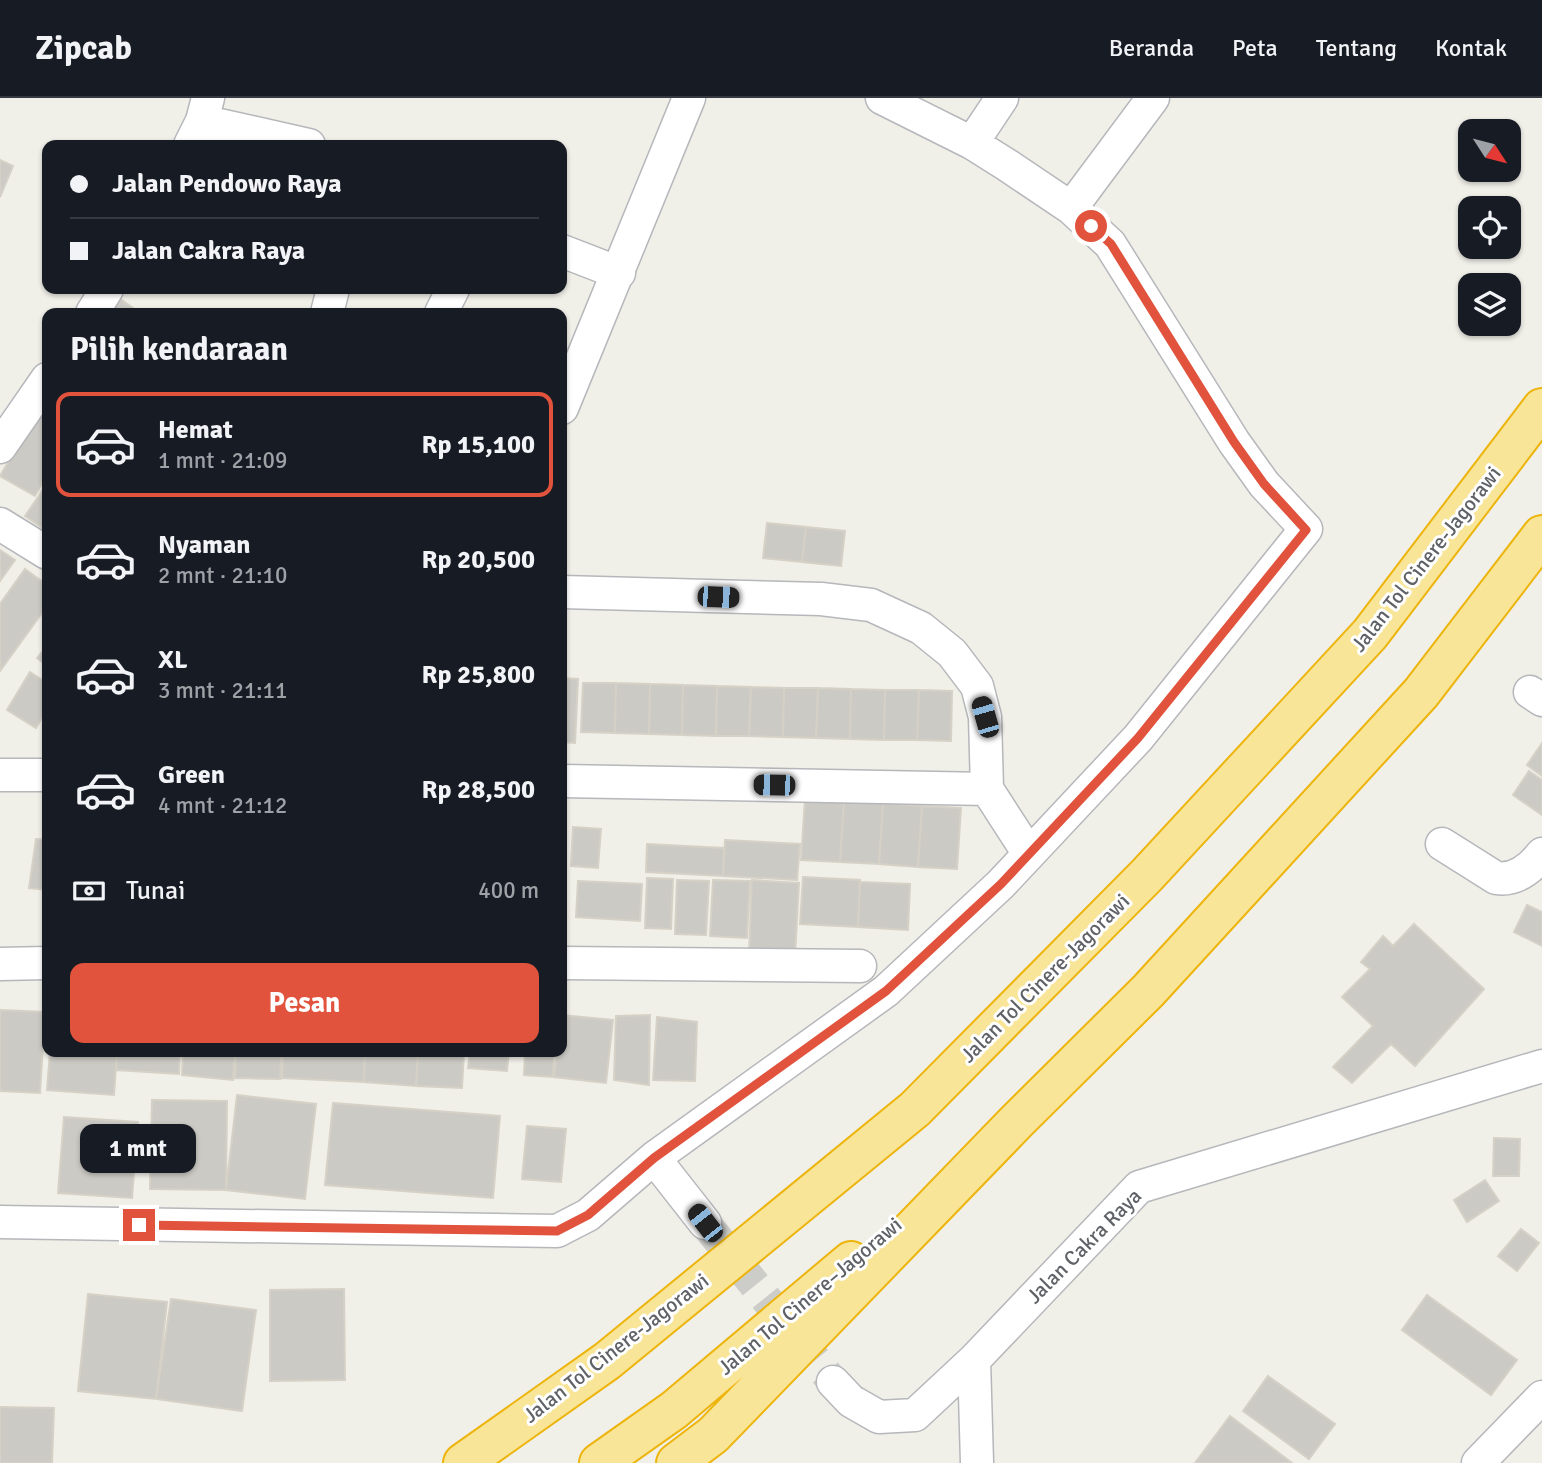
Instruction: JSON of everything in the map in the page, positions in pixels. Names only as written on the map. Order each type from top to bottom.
[{"type":"highway","name":"Jalan Tol Cinere-Jagorawi","points":[[463,1463],[607,1361],[915,1109],[1147,875],[1370,634],[1542,408]]},
{"type":"highway","points":[[676,1463],[713,1435],[1016,1122],[1149,991],[1421,693],[1542,535]]},
{"type":"highway","name":"Jalan Tol Cinere–Jagorawi","points":[[598,1463],[674,1410],[1016,1122]]},
{"type":"street","points":[[567,396],[689,98]]},
{"type":"street","points":[[0,1223],[557,1231],[588,1215],[654,1158],[886,991],[1029,854],[1138,738],[1306,530],[1264,484],[1234,442],[1111,244],[1071,208],[972,143],[883,98]]},
{"type":"street","points":[[972,143],[1002,98]]},
{"type":"street","points":[[1071,208],[1153,98]]},
{"type":"street","points":[[200,121],[286,140]]},
{"type":"street","points":[[567,253],[619,273]]},
{"type":"street","points":[[0,447],[42,386]]},
{"type":"street","points":[[0,524],[42,550]]},
{"type":"street","points":[[567,592],[821,599],[871,605],[920,628],[952,653],[977,686],[985,717],[987,789],[1029,854]]},
{"type":"street","points":[[0,775],[42,775]]},
{"type":"street","points":[[567,781],[987,789]]},
{"type":"street","points":[[1442,844],[1496,878],[1505,879],[1527,870],[1542,854]]},
{"type":"street","points":[[0,964],[42,963]]},
{"type":"street","points":[[567,963],[860,966]]},
{"type":"street","name":"Jalan Cakra Raya","points":[[833,1382],[851,1401],[879,1417],[915,1415],[974,1360],[1139,1186],[1542,1066]]},
{"type":"street","points":[[654,1158],[705,1223]]},
{"type":"street","points":[[974,1360],[976,1463]]},
{"type":"street","points":[[1478,1463],[1542,1397]]},
{"type":"building","points":[[0,160],[13,166],[0,197]]},
{"type":"building","points":[[113,294],[133,308],[103,308]]},
{"type":"building","points":[[39,409],[42,410],[42,483],[35,496],[0,476]]},
{"type":"building","points":[[42,491],[42,528],[25,516]]},
{"type":"building","points":[[767,523],[806,527],[802,562],[763,558]]},
{"type":"building","points":[[806,527],[845,531],[841,566],[802,562]]},
{"type":"building","points":[[0,550],[15,560],[0,581]]},
{"type":"building","points":[[25,569],[42,581],[42,613],[0,671],[0,604]]},
{"type":"building","points":[[30,672],[42,680],[42,718],[36,728],[7,710]]},
{"type":"building","points":[[567,678],[578,679],[575,743],[567,742]]},
{"type":"building","points":[[583,683],[616,683],[615,733],[581,732]]},
{"type":"building","points":[[616,683],[650,684],[649,734],[615,733]]},
{"type":"building","points":[[650,684],[683,685],[682,735],[649,734]]},
{"type":"building","points":[[683,685],[717,686],[716,736],[682,735]]},
{"type":"building","points":[[717,686],[751,687],[749,736],[716,736]]},
{"type":"building","points":[[751,687],[784,688],[783,737],[749,736]]},
{"type":"building","points":[[784,688],[818,688],[816,738],[783,737]]},
{"type":"building","points":[[818,688],[851,689],[850,739],[816,738]]},
{"type":"building","points":[[851,689],[885,690],[884,740],[850,739]]},
{"type":"building","points":[[885,690],[919,690],[917,740],[884,740]]},
{"type":"building","points":[[919,690],[952,691],[951,741],[917,740]]},
{"type":"building","points":[[1542,743],[1542,776],[1527,765]]},
{"type":"building","points":[[1529,771],[1542,780],[1542,815],[1513,795]]},
{"type":"building","points":[[805,799],[844,801],[840,862],[801,860]]},
{"type":"building","points":[[844,801],[883,803],[879,864],[840,862]]},
{"type":"building","points":[[883,803],[922,806],[918,867],[879,864]]},
{"type":"building","points":[[922,806],[961,808],[957,869],[918,867]]},
{"type":"building","points":[[573,827],[601,829],[598,868],[571,866]]},
{"type":"building","points":[[36,839],[42,840],[42,889],[29,888]]},
{"type":"building","points":[[725,840],[800,844],[797,880],[723,876]]},
{"type":"building","points":[[647,844],[724,848],[723,876],[646,872]]},
{"type":"building","points":[[803,877],[860,880],[858,927],[800,924]]},
{"type":"building","points":[[647,878],[673,879],[671,929],[645,928]]},
{"type":"building","points":[[677,880],[709,881],[706,935],[675,934]]},
{"type":"building","points":[[713,880],[750,881],[747,938],[710,936]]},
{"type":"building","points":[[752,880],[799,883],[795,956],[749,954]]},
{"type":"building","points":[[578,881],[642,884],[640,921],[576,917]]},
{"type":"building","points":[[860,882],[910,884],[908,930],[858,927]]},
{"type":"building","points":[[1527,905],[1542,912],[1542,946],[1514,932]]},
{"type":"building","points":[[1414,924],[1484,989],[1415,1066],[1391,1044],[1352,1083],[1333,1067],[1373,1026],[1342,997],[1370,969],[1361,962],[1383,936],[1393,946]]},
{"type":"building","points":[[0,1010],[42,1012],[40,1093],[0,1091]]},
{"type":"building","points":[[567,1015],[613,1020],[606,1083],[554,1077],[556,1057],[567,1057]]},
{"type":"building","points":[[650,1015],[649,1085],[614,1080],[616,1016]]},
{"type":"building","points":[[657,1017],[697,1022],[695,1081],[653,1080]]},
{"type":"building","points":[[50,1057],[117,1057],[114,1095],[47,1090]]},
{"type":"building","points":[[117,1057],[180,1057],[179,1074],[116,1070]]},
{"type":"building","points":[[183,1057],[235,1057],[233,1080],[182,1075]]},
{"type":"building","points":[[236,1057],[281,1057],[280,1079],[235,1078]]},
{"type":"building","points":[[283,1057],[365,1057],[364,1082],[282,1078]]},
{"type":"building","points":[[365,1057],[418,1057],[416,1086],[364,1082]]},
{"type":"building","points":[[418,1057],[464,1057],[462,1088],[416,1086]]},
{"type":"building","points":[[469,1057],[508,1057],[507,1071],[468,1068]]},
{"type":"building","points":[[525,1057],[554,1057],[553,1077],[524,1075]]},
{"type":"building","points":[[237,1095],[316,1104],[305,1199],[226,1190]]},
{"type":"building","points":[[152,1100],[227,1101],[226,1190],[150,1189]]},
{"type":"building","points":[[333,1103],[500,1116],[493,1198],[325,1185]]},
{"type":"building","points":[[64,1117],[138,1122],[132,1198],[58,1193]]},
{"type":"building","points":[[527,1126],[566,1129],[561,1182],[522,1179]]},
{"type":"building","points":[[1494,1138],[1520,1139],[1519,1176],[1493,1176]]},
{"type":"building","points":[[1485,1180],[1499,1201],[1467,1222],[1454,1200]]},
{"type":"building","points":[[1521,1229],[1539,1243],[1517,1271],[1498,1256]]},
{"type":"building","points":[[344,1289],[345,1380],[270,1381],[270,1290]]},
{"type":"building","points":[[88,1294],[167,1302],[156,1399],[78,1391]]},
{"type":"building","points":[[1427,1295],[1517,1360],[1491,1395],[1402,1330]]},
{"type":"building","points":[[171,1299],[256,1310],[242,1411],[156,1399]]},
{"type":"building","points":[[1268,1376],[1335,1424],[1309,1459],[1243,1411]]},
{"type":"building","points":[[0,1407],[54,1408],[52,1463],[0,1463]]},
{"type":"building","points":[[1230,1416],[1292,1463],[1195,1463]]},
{"type":"tunnel","points":[[705,1223],[833,1382]]},
{"type":"route","points":[[139,1225],[557,1231],[588,1215],[654,1158],[886,991],[1001,884],[1138,738],[1306,530],[1264,484],[1234,442],[1111,244],[1091,226]]}]
